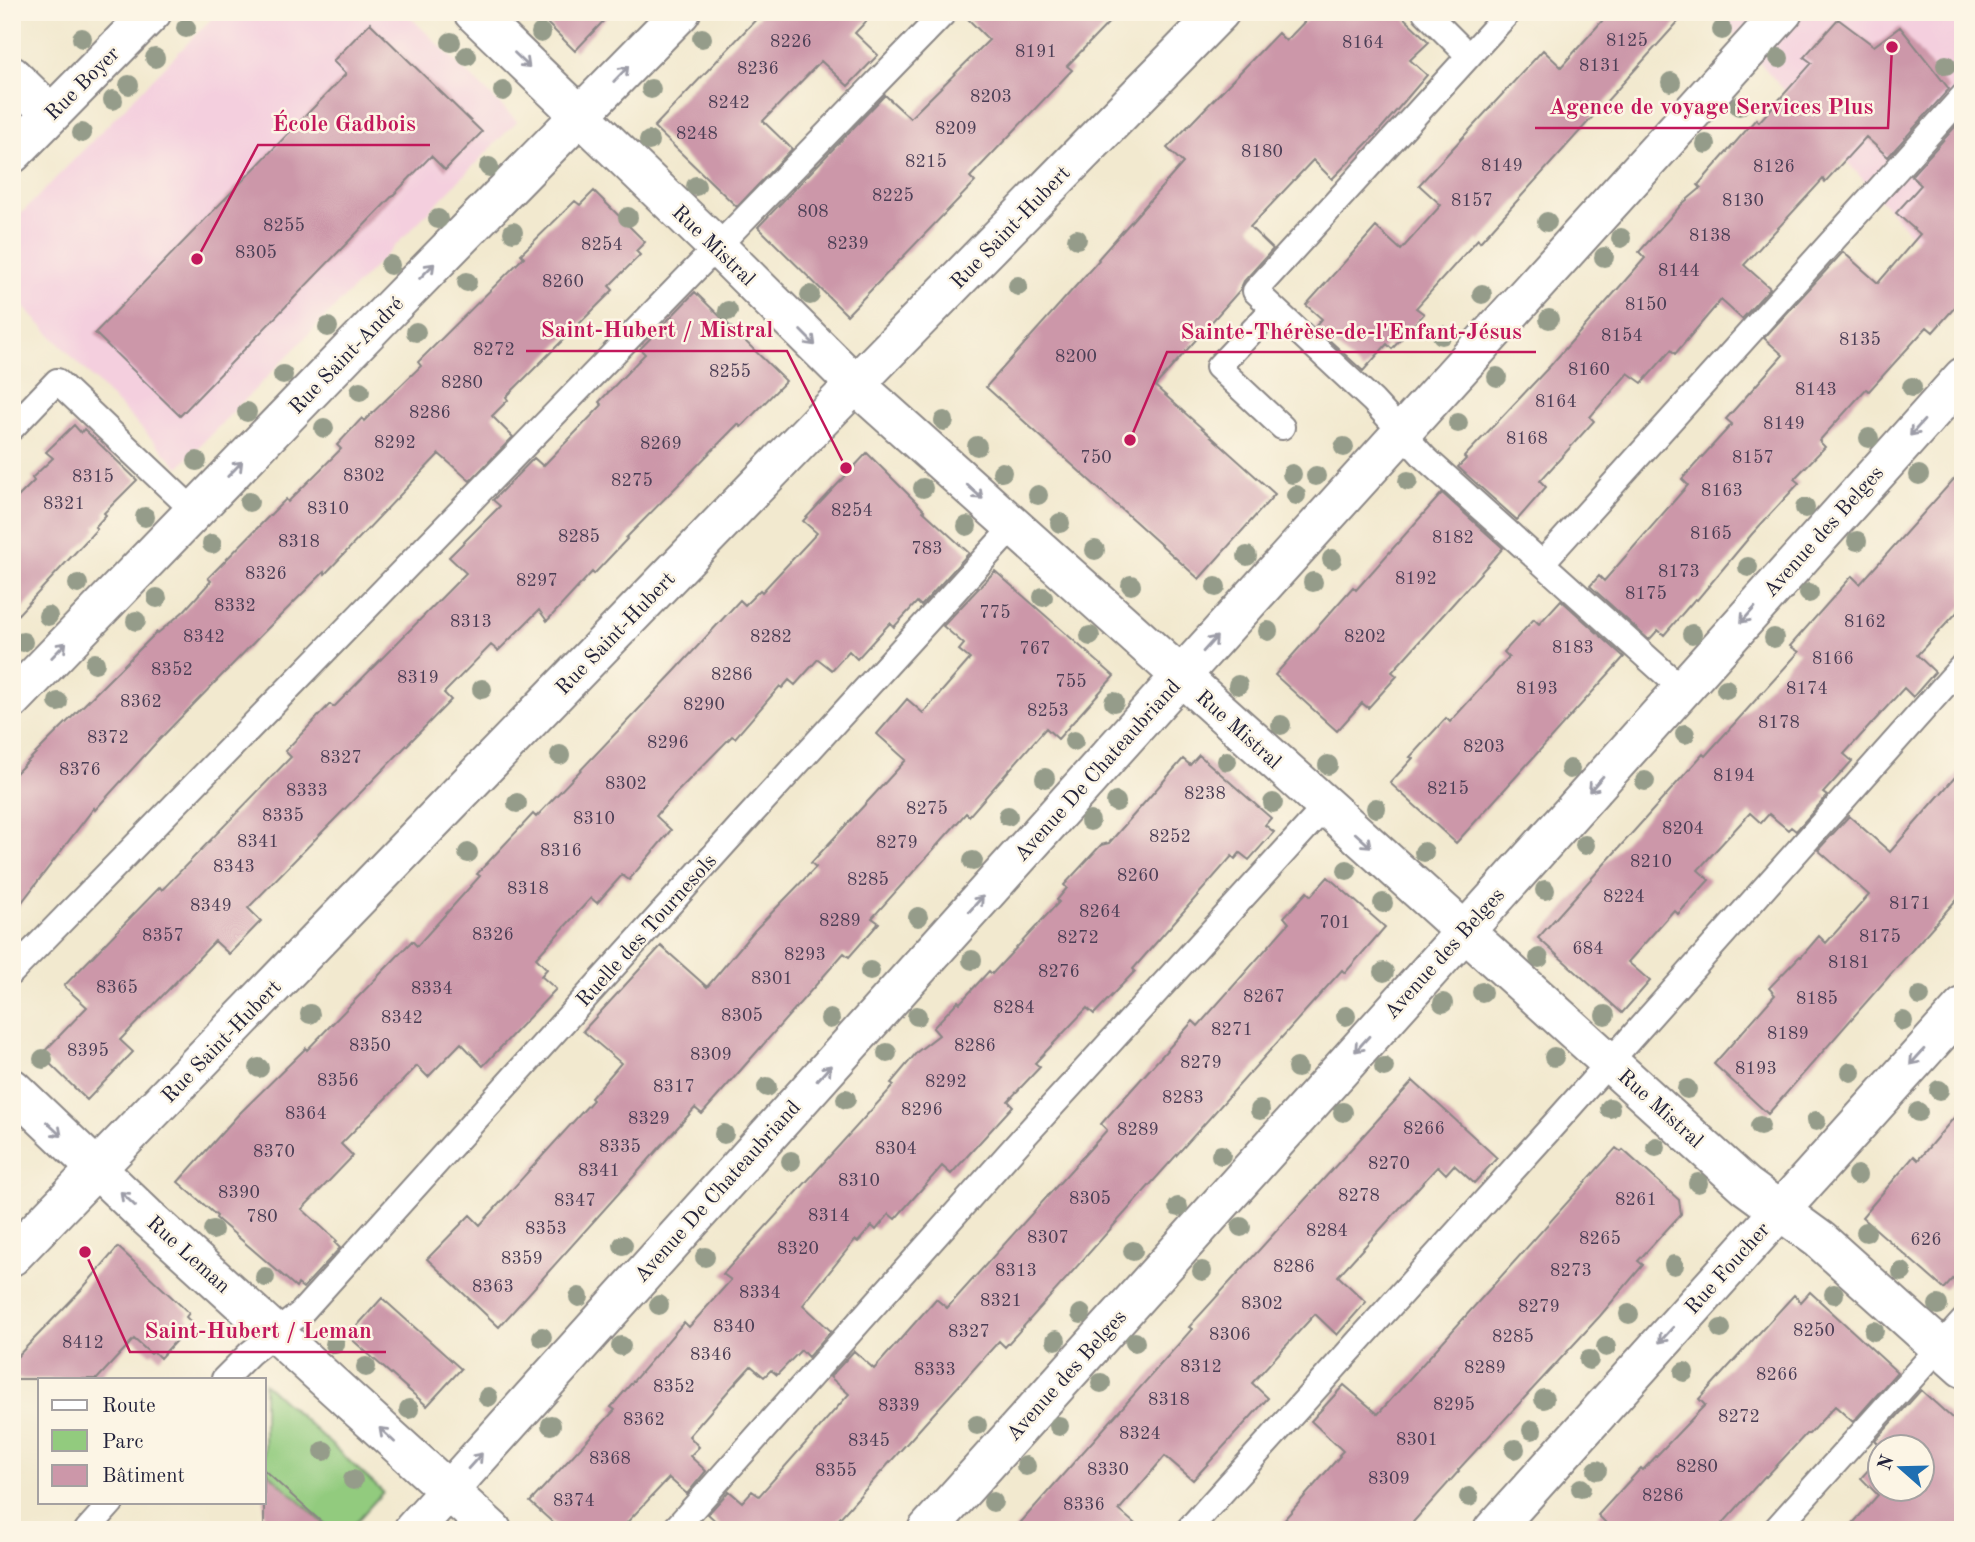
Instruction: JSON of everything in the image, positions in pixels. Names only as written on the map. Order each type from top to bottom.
[{"type":"street","name":"Rue Boyer","points":[[12,154],[152,12]]},
{"type":"street","name":"Rue Mistral","points":[[473,12],[719,248],[856,385],[1746,1186],[1780,1209],[1955,1345]]},
{"type":"street","name":"Rue Saint-André","points":[[12,700],[681,12]]},
{"type":"street","name":"Rue Saint-Hubert","points":[[12,1256],[1220,12]]},
{"type":"street","name":"Avenue De Chateaubriand","points":[[413,1530],[1783,12]]},
{"type":"street","points":[[12,76],[51,114]]},
{"type":"street","name":"Avenue des Belges","points":[[927,1530],[1963,377]]},
{"type":"street","name":"Rue Foucher","points":[[1493,1530],[1963,1007]]},
{"type":"street","name":"Rue Leman","points":[[12,1088],[146,1216],[492,1530]]},
{"type":"lane","points":[[12,972],[583,384],[719,248],[945,12]]},
{"type":"lane","points":[[1425,12],[1469,56]]},
{"type":"lane","points":[[1509,12],[1255,291],[1373,401],[1425,458],[1681,688]]},
{"type":"lane","points":[[1543,562],[1963,96]]},
{"type":"lane","points":[[1273,309],[1218,367],[1282,427]]},
{"type":"lane","points":[[12,428],[57,382],[194,511]]},
{"type":"lane","name":"Ruelle des Tournesols","points":[[225,1378],[250,1353],[301,1313],[1014,526]]},
{"type":"lane","points":[[1188,1530],[1467,1222],[1963,665]]},
{"type":"lane","points":[[674,1530],[1021,1140],[1326,806]]},
{"type":"lane","points":[[1775,1530],[1955,1345]]},
{"type":"lane","points":[[87,1530],[110,1504]]},
{"type":"shaded area","points":[[218,12],[405,12],[517,121],[179,467],[12,295],[12,223]]},
{"type":"shaded area","points":[[1715,12],[1963,12],[1963,293]]},
{"type":"green space","points":[[266,1385],[383,1492],[349,1530],[331,1530],[266,1471]]},
{"type":"building","points":[[536,12],[612,12],[575,51]]},
{"type":"building","points":[[763,12],[875,12],[855,33],[878,55],[848,86],[821,61],[763,121],[792,149],[737,207],[654,127]]},
{"type":"building","points":[[961,12],[1119,12],[1067,66],[1072,70],[970,177],[975,182],[847,315],[758,227],[885,95],[910,118],[989,40]]},
{"type":"building","points":[[1314,12],[1398,12],[1429,42],[1410,60],[1427,75],[1378,132],[1332,179],[1313,160],[1250,227],[1273,249],[1155,386],[1275,494],[1199,579],[986,387],[1183,163],[1167,148],[1278,33],[1286,41]]},
{"type":"building","points":[[1610,12],[1687,12],[1480,242],[1478,239],[1416,308],[1424,314],[1392,349],[1387,344],[1363,371],[1315,327],[1322,319],[1306,305],[1376,227],[1401,250],[1441,205],[1419,185],[1543,50],[1561,67]]},
{"type":"building","points":[[1838,19],[1874,46],[1900,27],[1949,89],[1888,157],[1866,137],[1825,182],[1823,179],[1744,265],[1770,288],[1742,319],[1721,300],[1675,354],[1671,350],[1642,383],[1628,373],[1590,417],[1594,421],[1540,481],[1546,487],[1517,520],[1458,467],[1466,459],[1464,457],[1550,366],[1645,258],[1639,252],[1682,204],[1701,188],[1698,185],[1756,119],[1759,122],[1812,63],[1804,57]]},
{"type":"building","points":[[370,23],[482,132],[445,170],[431,156],[180,416],[95,333],[346,74],[333,61]]},
{"type":"building","points":[[1963,118],[1963,298],[1933,332],[1927,327],[1869,391],[1866,389],[1819,441],[1825,447],[1794,479],[1799,483],[1664,635],[1658,630],[1649,640],[1590,586],[1599,576],[1604,581],[1688,485],[1682,479],[1732,424],[1726,419],[1783,355],[1764,338],[1843,252],[1878,283],[1920,234],[1896,213],[1921,185],[1911,176]]},
{"type":"building","points":[[594,191],[645,242],[636,251],[640,255],[609,286],[613,290],[506,397],[508,400],[492,416],[513,437],[470,481],[439,454],[325,574],[324,572],[155,744],[95,810],[94,808],[12,915],[12,777],[157,632],[184,611],[211,581],[208,578],[286,499],[288,502],[341,449],[337,445],[362,418],[364,421],[421,366],[418,362],[524,257],[521,254],[575,201],[580,205]]},
{"type":"building","points":[[695,292],[786,381],[741,427],[738,424],[547,621],[539,610],[498,651],[491,645],[444,693],[451,700],[248,908],[261,921],[229,954],[215,941],[120,1040],[133,1052],[87,1100],[41,1055],[87,1007],[64,986],[291,757],[285,751],[330,704],[334,707],[466,573],[449,557],[500,506],[493,500],[534,458],[543,466],[602,405],[599,402],[645,354],[640,349]]},
{"type":"building","points":[[74,425],[81,433],[84,429],[137,480],[104,513],[106,515],[95,527],[97,529],[12,621],[12,503],[53,458],[46,452]]},
{"type":"building","points":[[867,453],[923,511],[969,553],[921,606],[917,602],[894,627],[890,623],[857,659],[849,651],[832,670],[818,659],[795,685],[789,680],[782,688],[780,686],[735,738],[732,736],[676,793],[656,816],[671,830],[629,880],[622,875],[597,903],[591,898],[536,958],[547,969],[541,976],[556,989],[483,1066],[461,1043],[428,1077],[417,1066],[341,1144],[353,1156],[302,1209],[337,1241],[335,1243],[340,1248],[303,1288],[298,1284],[296,1287],[178,1182],[238,1115],[306,1048],[307,1050],[412,941],[417,946],[480,876],[477,874],[533,814],[536,817],[740,600],[745,605],[760,590],[762,592],[817,533],[803,521]]},
{"type":"building","points":[[1963,469],[1963,606],[1917,655],[1935,672],[1913,697],[1904,688],[1844,754],[1852,761],[1823,793],[1827,796],[1796,831],[1791,827],[1788,830],[1769,814],[1761,823],[1750,813],[1698,870],[1709,880],[1678,914],[1674,910],[1628,962],[1650,981],[1622,1013],[1538,938],[1703,754],[1705,756],[1799,652],[1790,646],[1852,576],[1860,584]]},
{"type":"building","points":[[1442,493],[1503,548],[1392,672],[1397,676],[1368,708],[1362,703],[1337,731],[1275,675],[1353,587],[1356,590]]},
{"type":"building","points":[[995,571],[1114,676],[1058,739],[1046,728],[969,816],[966,813],[872,918],[879,923],[849,957],[844,953],[702,1114],[695,1108],[499,1327],[427,1259],[470,1215],[480,1225],[593,1100],[591,1098],[621,1063],[583,1031],[661,946],[707,987],[754,931],[816,867],[811,863],[906,760],[877,734],[907,699],[923,713],[970,659],[959,650],[964,644],[943,626]]},
{"type":"building","points":[[1561,600],[1624,657],[1456,843],[1390,783],[1446,718],[1450,722],[1509,657],[1504,652],[1534,619],[1539,624]]},
{"type":"building","points":[[1199,755],[1271,818],[1265,825],[1274,832],[1249,860],[1240,853],[1235,859],[1232,856],[1133,969],[1135,971],[1094,1014],[1087,1008],[1035,1063],[1040,1067],[1008,1101],[1013,1106],[951,1174],[942,1166],[895,1219],[889,1214],[876,1230],[872,1226],[858,1242],[855,1240],[803,1305],[831,1331],[808,1357],[801,1350],[777,1375],[771,1370],[764,1377],[751,1366],[689,1436],[699,1447],[690,1456],[706,1471],[687,1494],[669,1478],[620,1530],[561,1530],[530,1502],[615,1410],[611,1407],[684,1322],[689,1327],[731,1280],[723,1274],[894,1085],[891,1083],[917,1052],[939,1035],[933,1028],[989,971],[992,974],[1059,902],[1057,900],[1067,888],[1064,885],[1101,845],[1109,843],[1183,759],[1190,765]]},
{"type":"building","points":[[1963,768],[1963,892],[1768,1114],[1714,1064],[1775,995],[1769,988],[1819,936],[1826,943],[1869,895],[1818,850],[1849,816],[1890,852]]},
{"type":"building","points":[[1328,877],[1385,927],[1345,973],[1342,970],[1005,1347],[999,1341],[829,1530],[717,1530],[721,1526],[708,1514],[729,1491],[742,1502],[752,1491],[759,1496],[849,1394],[830,1377],[854,1351],[874,1369],[936,1299],[947,1308],[1107,1130],[1101,1124],[1193,1021],[1198,1026],[1289,923],[1284,917],[1307,892],[1311,896]]},
{"type":"building","points":[[1413,1081],[1497,1158],[1474,1183],[1454,1165],[1446,1174],[1438,1166],[1338,1276],[1366,1302],[1337,1335],[1315,1314],[1252,1383],[1268,1398],[1193,1480],[1165,1456],[1119,1510],[1142,1530],[1014,1530],[1192,1329],[1189,1327]]},
{"type":"building","points":[[1963,1107],[1963,1268],[1944,1289],[1862,1217],[1914,1156],[1918,1160]]},
{"type":"building","points":[[1616,1148],[1621,1152],[1623,1150],[1679,1200],[1681,1214],[1638,1261],[1643,1265],[1600,1316],[1406,1530],[1275,1530],[1343,1451],[1311,1421],[1344,1385],[1378,1414]]},
{"type":"building","points":[[118,1247],[189,1313],[186,1317],[192,1323],[160,1358],[134,1339],[98,1378],[12,1379],[12,1362]]},
{"type":"building","points":[[1810,1292],[1897,1372],[1853,1422],[1835,1406],[1765,1476],[1717,1530],[1613,1530],[1598,1515],[1705,1405],[1699,1399],[1794,1295],[1801,1302]]},
{"type":"building","points":[[382,1298],[461,1369],[427,1406],[348,1336]]},
{"type":"building","points":[[1921,1390],[1963,1428],[1963,1530],[1847,1530],[1870,1504],[1937,1504],[1937,1434],[1881,1434]]},
{"type":"building","points":[[1867,1471],[1867,1484],[1861,1478]]},
{"type":"building","points":[[266,1472],[330,1530],[264,1530]]},
{"type":"place","name":"Agence de voyage Services Plus","points":[[1892,47]]},
{"type":"place","name":"École Gadbois","points":[[197,259]]},
{"type":"place","name":"Sainte-Thérèse-de-l'Enfant-Jésus","points":[[1130,440]]},
{"type":"place","name":"Saint-Hubert / Mistral","points":[[846,468]]},
{"type":"place","name":"Saint-Hubert / Leman","points":[[85,1252]]}]
